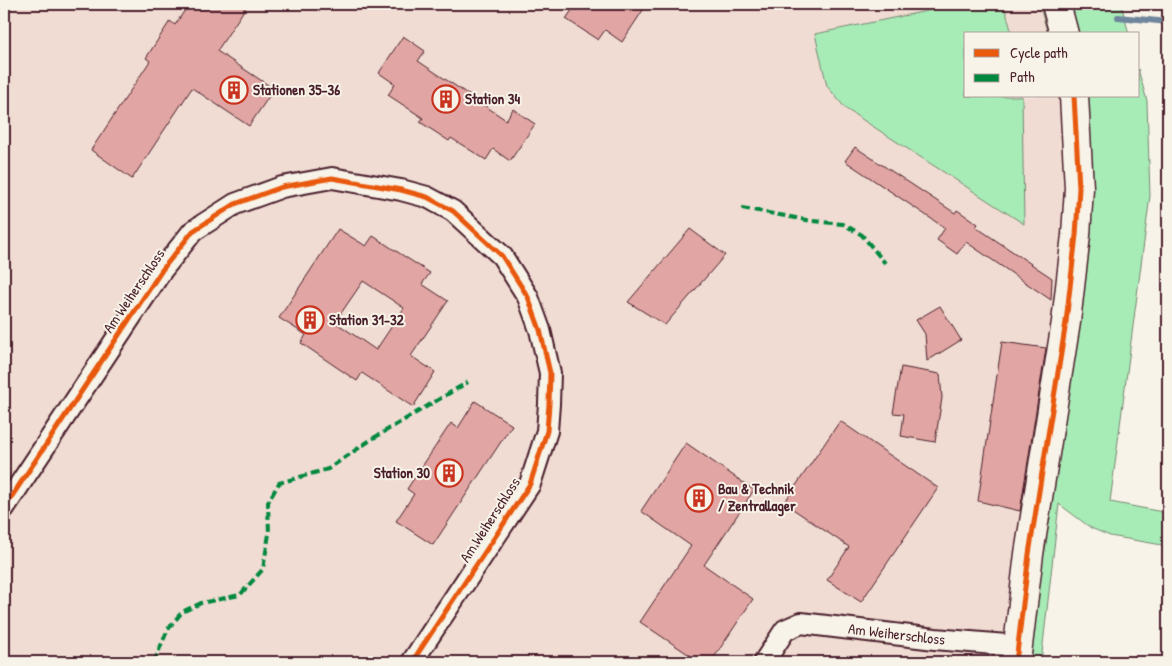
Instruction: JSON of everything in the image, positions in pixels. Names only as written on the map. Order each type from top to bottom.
[{"type":"street","points":[[1056,4],[1063,32]]},
{"type":"street","points":[[1017,654],[1029,554],[1066,322],[1076,235],[1079,188],[1074,98]]},
{"type":"street","name":"Am Weiherschloss","points":[[4,508],[162,270],[193,231],[235,204],[282,187],[332,178],[401,190],[427,197],[453,211],[502,256],[528,297],[540,330],[550,373],[547,431],[530,484],[412,662]]},
{"type":"street","name":"Am Weiherschloss","points":[[764,662],[785,630],[801,624],[936,639],[1017,654]]},
{"type":"shaded area","points":[[6,4],[1039,4],[1047,32],[964,32],[964,98],[1061,98],[1066,210],[1043,409],[1008,662],[4,662],[4,6]]},
{"type":"green space","points":[[961,4],[1004,4],[1011,32],[964,32],[964,98],[1022,98],[1024,224],[846,109],[827,86],[815,34]]},
{"type":"green space","points":[[1039,4],[1121,4],[1128,32],[1047,32]]},
{"type":"green space","points":[[1140,76],[1147,101],[1150,196],[1110,502],[1168,513],[1168,546],[1110,536],[1091,528],[1059,504],[1041,662],[1008,662],[1043,409],[1066,210],[1061,98],[1140,98]]},
{"type":"building","name":"Stationen 35-36","points":[[189,4],[248,4],[217,51],[274,89],[249,126],[192,88],[132,179],[91,150],[150,61],[146,58],[170,21],[175,25]]},
{"type":"building","points":[[576,4],[647,4],[622,42],[605,30],[598,40],[566,19]]},
{"type":"building","name":"Station 34","points":[[403,36],[425,51],[418,61],[506,120],[513,109],[535,124],[510,161],[493,149],[486,160],[451,138],[449,141],[420,122],[423,118],[388,95],[395,84],[379,73]]},
{"type":"building","points":[[855,147],[955,213],[957,210],[978,224],[976,227],[1052,278],[1051,300],[966,242],[957,254],[937,240],[945,228],[845,161]]},
{"type":"building","name":"Station 31-32","points":[[338,229],[366,246],[373,236],[430,273],[422,284],[448,301],[411,356],[435,372],[413,407],[362,373],[357,381],[301,343],[306,335],[279,318]],"holes":[[[363,281],[404,308],[376,350],[335,322]]]},
{"type":"building","points":[[690,229],[725,255],[665,325],[628,302]]},
{"type":"building","points":[[940,306],[961,340],[927,361],[925,334],[916,320]]},
{"type":"building","points":[[1002,342],[1046,348],[1020,511],[978,501]]},
{"type":"building","points":[[901,367],[940,374],[942,398],[935,442],[901,436],[904,414],[893,413]]},
{"type":"building","name":"Station 30","points":[[475,401],[512,425],[433,545],[396,521],[414,494],[407,489],[451,423],[458,428]]},
{"type":"building","points":[[840,421],[938,488],[861,602],[827,580],[849,547],[784,503]]},
{"type":"building","points":[[686,443],[754,490],[704,565],[753,599],[711,662],[700,662],[640,622],[691,546],[641,511]]},
{"type":"waterway","points":[[1118,17],[1168,22]]},
{"type":"marked path","points":[[742,208],[812,221],[843,224],[862,235],[885,263]]},
{"type":"marked path","points":[[154,662],[168,629],[182,612],[201,603],[240,595],[263,569],[269,534],[268,502],[279,483],[328,469],[372,439],[468,382]]},
{"type":"cycle path","points":[[1016,662],[1029,554],[1066,322],[1076,235],[1079,188],[1074,98]]},
{"type":"cycle path","points":[[4,508],[162,270],[193,231],[235,204],[282,187],[332,178],[401,190],[427,197],[453,211],[502,256],[528,297],[540,330],[550,373],[547,431],[530,484],[412,662]]},
{"type":"place","name":"Stationen 35-36","points":[[234,90]]},
{"type":"place","name":"Station 34","points":[[446,99]]},
{"type":"place","name":"Station 31-32","points":[[310,320]]},
{"type":"place","name":"Station 30","points":[[449,473]]},
{"type":"place","name":"Bau & Technik / Zentrallager","points":[[699,498]]}]
